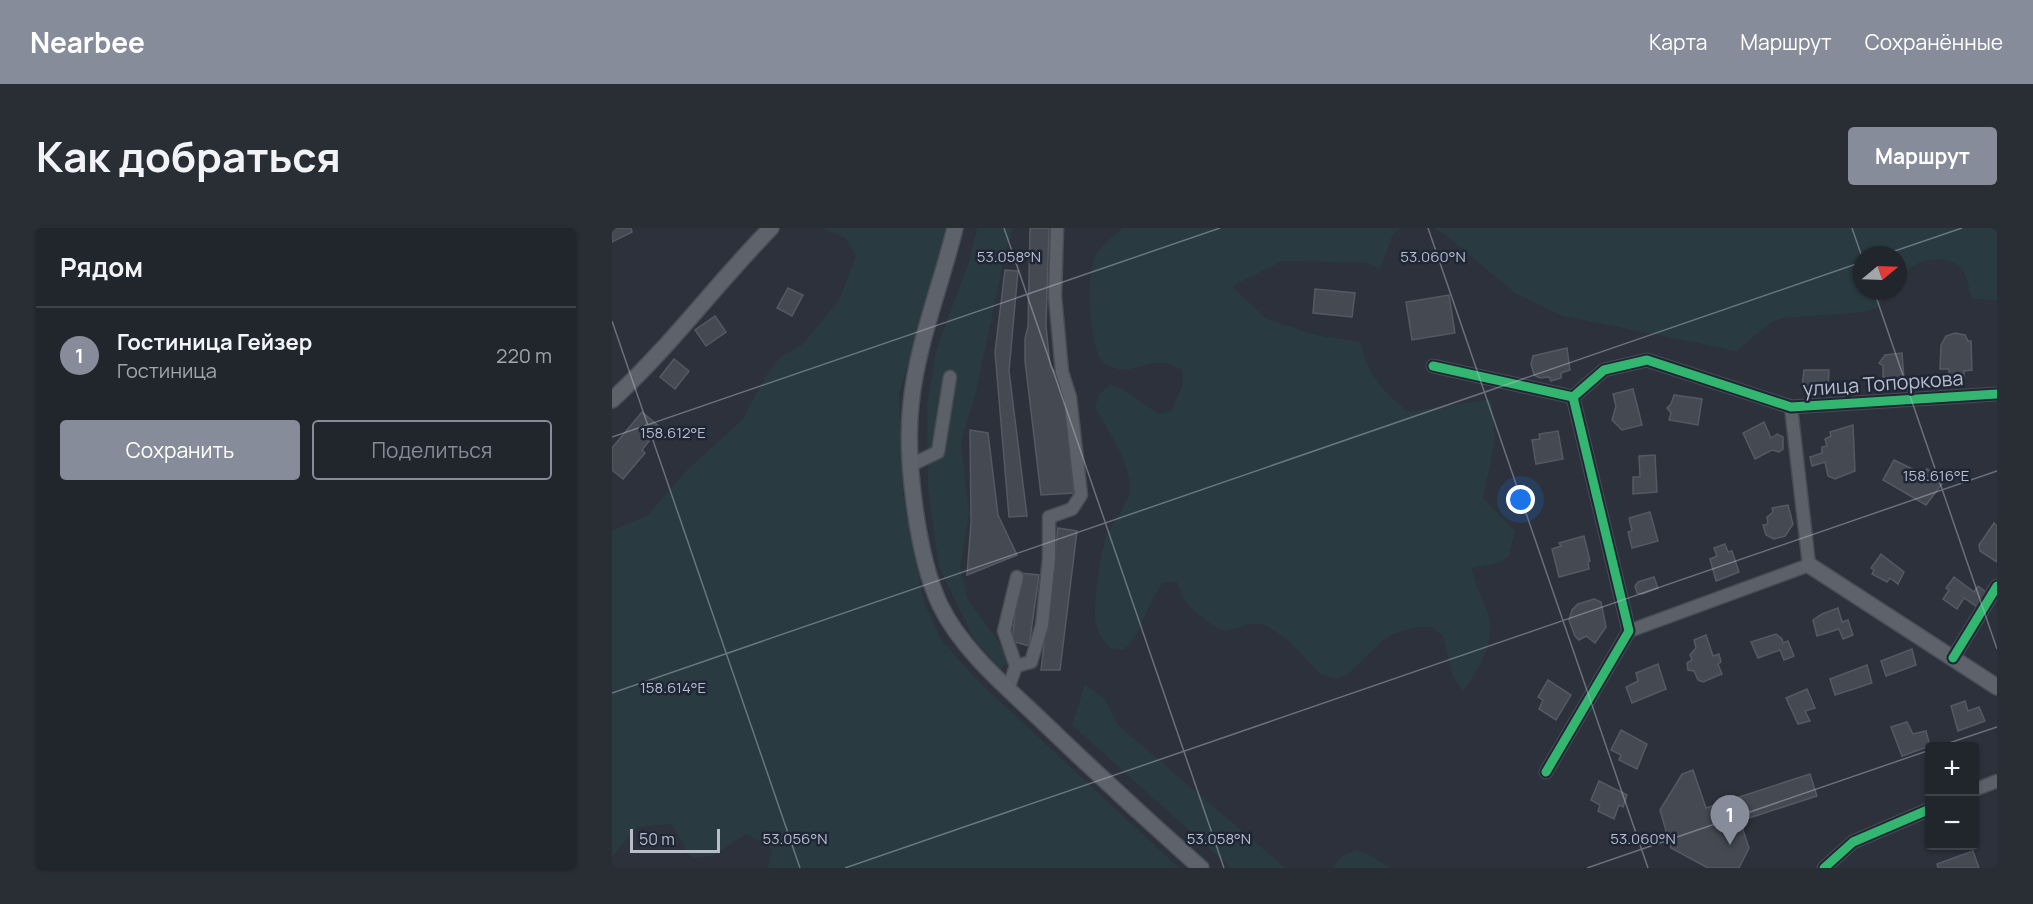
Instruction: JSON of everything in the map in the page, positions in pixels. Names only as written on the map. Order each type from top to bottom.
[{"type":"main road","points":[[612,400],[648,364],[743,256],[771,228]]},
{"type":"main road","points":[[955,228],[914,383],[909,425],[911,465],[926,562],[932,585],[940,605],[965,643],[1008,689],[1122,798],[1201,868]]},
{"type":"main road","points":[[1809,565],[1997,687]]},
{"type":"street","points":[[1016,666],[1031,662],[1042,625],[1049,558],[1049,517],[1072,509],[1081,495],[1070,397],[1062,372],[1056,307],[1057,228]]},
{"type":"street","name":"улица Топоркова","points":[[1573,397],[1604,370],[1647,360],[1791,407],[1997,394]]},
{"type":"street","points":[[1433,366],[1573,397],[1629,631]]},
{"type":"street","points":[[911,465],[938,452],[950,376]]},
{"type":"street","name":"улица Топоркова","points":[[1791,407],[1809,565]]},
{"type":"street","points":[[1546,772],[1629,631],[1809,565]]},
{"type":"street","points":[[1008,689],[1016,666],[1004,631],[1017,577]]},
{"type":"street","points":[[1953,658],[1997,586]]},
{"type":"street","points":[[1979,788],[1997,781]]},
{"type":"street","points":[[1824,868],[1853,843],[1925,811]]},
{"type":"shaded area","points":[[821,228],[948,228],[899,394],[903,494],[924,603],[942,641],[980,683],[1179,868],[768,868],[772,848],[746,834],[713,856],[692,858],[671,824],[637,827],[612,857],[612,531],[648,515],[688,469],[743,419],[765,377],[780,357],[802,345],[839,300],[856,256],[846,238]]},
{"type":"shaded area","points":[[977,228],[1013,228],[1006,250],[975,396],[961,442],[969,514],[960,567],[968,600],[1011,659],[1000,669],[974,639],[939,567],[928,488],[927,405],[937,347],[969,262]]},
{"type":"shaded area","points":[[1123,228],[1401,228],[1393,234],[1380,270],[1367,263],[1282,261],[1232,286],[1265,318],[1315,335],[1361,342],[1372,373],[1407,412],[1491,399],[1495,439],[1483,498],[1515,531],[1509,557],[1498,563],[1472,568],[1486,608],[1490,631],[1486,652],[1463,691],[1453,677],[1443,636],[1432,627],[1418,627],[1393,634],[1381,642],[1347,675],[1335,679],[1320,674],[1289,641],[1264,624],[1251,624],[1225,631],[1213,626],[1190,607],[1182,596],[1177,582],[1164,582],[1153,598],[1136,634],[1124,650],[1110,648],[1103,640],[1095,617],[1102,554],[1106,537],[1127,500],[1130,487],[1122,457],[1095,407],[1099,394],[1110,385],[1123,389],[1158,414],[1171,411],[1183,384],[1182,370],[1170,365],[1156,363],[1131,369],[1120,369],[1104,363],[1098,354],[1090,314],[1091,271],[1098,252]]},
{"type":"shaded area","points":[[1434,228],[1997,228],[1997,300],[1972,299],[1963,271],[1959,266],[1947,260],[1927,260],[1915,265],[1907,272],[1907,246],[1853,246],[1853,300],[1883,300],[1876,308],[1864,312],[1784,318],[1772,322],[1736,351],[1560,315],[1515,293]]},
{"type":"shaded area","points":[[1085,684],[1105,700],[1118,725],[1285,868],[1231,868],[1072,725]]},
{"type":"shaded area","points":[[1355,850],[1368,854],[1390,868],[1333,868],[1342,856]]},
{"type":"building","points":[[612,228],[631,228],[632,232],[612,242]]},
{"type":"building","points":[[1030,228],[1049,228],[1046,326],[1050,366],[1057,375],[1064,398],[1074,493],[1041,495],[1025,361]]},
{"type":"building","points":[[1005,270],[1018,271],[1009,371],[1027,516],[1009,517],[995,352]]},
{"type":"building","points":[[788,288],[803,295],[792,316],[777,308]]},
{"type":"building","points":[[1315,289],[1355,293],[1352,317],[1313,313]]},
{"type":"building","points":[[1449,295],[1455,333],[1412,340],[1406,302]]},
{"type":"building","points":[[715,316],[726,332],[706,346],[695,330]]},
{"type":"building","points":[[1955,333],[1965,335],[1968,341],[1971,341],[1972,370],[1964,371],[1964,378],[1949,380],[1949,369],[1940,369],[1941,345],[1946,336]]},
{"type":"building","points":[[1567,348],[1570,370],[1561,373],[1561,378],[1551,381],[1549,377],[1540,378],[1534,375],[1531,364],[1533,356]]},
{"type":"building","points":[[1902,353],[1904,378],[1896,382],[1892,378],[1883,377],[1883,366],[1879,363],[1885,355]]},
{"type":"building","points":[[674,359],[689,371],[675,389],[660,377]]},
{"type":"building","points":[[1804,370],[1829,370],[1828,388],[1821,388],[1821,394],[1812,394],[1812,387],[1802,387]]},
{"type":"building","points":[[1633,389],[1642,425],[1622,430],[1612,420],[1616,406],[1613,394]]},
{"type":"building","points":[[1674,395],[1702,399],[1698,425],[1669,420],[1671,413],[1667,408]]},
{"type":"building","points":[[642,412],[660,427],[642,450],[645,453],[623,479],[612,470],[612,448]]},
{"type":"building","points":[[1764,422],[1771,438],[1777,434],[1783,437],[1783,449],[1779,452],[1772,450],[1755,459],[1743,433]]},
{"type":"building","points":[[1853,425],[1855,471],[1835,479],[1828,476],[1825,462],[1812,466],[1810,457],[1822,453],[1822,447],[1827,446],[1825,439],[1831,436],[1830,432]]},
{"type":"building","points":[[970,430],[988,433],[998,515],[1017,555],[967,575],[971,522]]},
{"type":"building","points":[[1558,431],[1563,459],[1536,464],[1532,440],[1540,439],[1539,434]]},
{"type":"building","points":[[1655,455],[1657,492],[1633,494],[1633,477],[1640,477],[1639,456]]},
{"type":"building","points":[[1894,460],[1923,474],[1927,469],[1945,480],[1926,505],[1883,480]]},
{"type":"building","points":[[1788,505],[1793,524],[1785,536],[1774,539],[1766,535],[1763,525],[1768,524],[1767,517],[1773,512],[1772,508]]},
{"type":"building","points":[[1650,512],[1658,541],[1632,548],[1628,532],[1632,531],[1629,518]]},
{"type":"building","points":[[1994,523],[1997,526],[1997,562],[1980,551],[1979,545]]},
{"type":"building","points":[[1058,528],[1077,531],[1060,670],[1041,670]]},
{"type":"building","points":[[1584,536],[1590,561],[1588,562],[1589,569],[1559,577],[1552,549],[1561,546],[1559,543]]},
{"type":"building","points":[[1725,544],[1728,552],[1732,551],[1739,572],[1716,581],[1710,559],[1717,556],[1714,548]]},
{"type":"building","points":[[1881,554],[1904,572],[1898,584],[1890,578],[1887,582],[1872,574],[1874,570],[1871,568]]},
{"type":"building","points":[[1020,573],[1039,575],[1029,646],[1012,641]]},
{"type":"building","points":[[1654,577],[1658,588],[1642,594],[1637,593],[1635,586],[1638,582]]},
{"type":"building","points":[[1954,577],[1974,592],[1978,586],[1987,593],[1977,607],[1964,598],[1957,609],[1943,599],[1949,590],[1946,588]]},
{"type":"building","points":[[1594,599],[1601,602],[1606,627],[1595,643],[1586,636],[1579,640],[1569,620],[1572,610],[1578,604]]},
{"type":"building","points":[[1838,608],[1842,622],[1848,620],[1853,635],[1843,639],[1839,629],[1817,636],[1813,620]]},
{"type":"building","points":[[1776,634],[1783,643],[1788,641],[1794,656],[1784,660],[1780,650],[1758,658],[1751,642]]},
{"type":"building","points":[[1706,635],[1713,656],[1719,654],[1721,662],[1718,664],[1722,674],[1703,682],[1698,680],[1694,671],[1688,670],[1687,663],[1692,660],[1690,655],[1696,648],[1694,640]]},
{"type":"building","points":[[1912,649],[1916,665],[1886,676],[1881,661]]},
{"type":"building","points":[[1658,664],[1666,689],[1632,703],[1626,687],[1638,681],[1636,673]]},
{"type":"building","points":[[1867,665],[1872,683],[1835,695],[1830,679]]},
{"type":"building","points":[[1548,680],[1571,695],[1556,720],[1539,709],[1543,700],[1538,697]]},
{"type":"building","points":[[1807,689],[1815,708],[1805,711],[1810,721],[1798,724],[1786,698]]},
{"type":"building","points":[[1965,701],[1968,711],[1979,707],[1985,721],[1958,731],[1951,706]]},
{"type":"building","points":[[1907,722],[1913,734],[1926,731],[1929,742],[1925,742],[1925,748],[1902,756],[1891,727]]},
{"type":"building","points":[[1621,730],[1647,744],[1637,769],[1619,760],[1621,755],[1611,750]]},
{"type":"building","points":[[1693,770],[1706,808],[1718,804],[1725,826],[1740,821],[1749,848],[1739,868],[1708,868],[1671,848],[1660,810],[1682,774]]},
{"type":"building","points":[[1810,774],[1817,796],[1740,821],[1733,799]]},
{"type":"building","points":[[1599,781],[1627,795],[1623,807],[1619,805],[1614,819],[1598,811],[1600,805],[1591,800]]},
{"type":"building","points":[[1733,799],[1740,821],[1725,826],[1718,804]]},
{"type":"building","points":[[1973,851],[1979,868],[1938,868],[1937,864]]},
{"type":"cycle path","points":[[1433,366],[1573,397],[1604,370],[1647,360],[1791,407],[1997,394]]},
{"type":"cycle path","points":[[1546,772],[1629,631],[1573,397]]},
{"type":"cycle path","points":[[1953,658],[1997,586]]},
{"type":"cycle path","points":[[1824,868],[1853,842],[1925,811]]},
{"type":"place","name":"Гостиница Гейзер","points":[[1730,845]]}]
